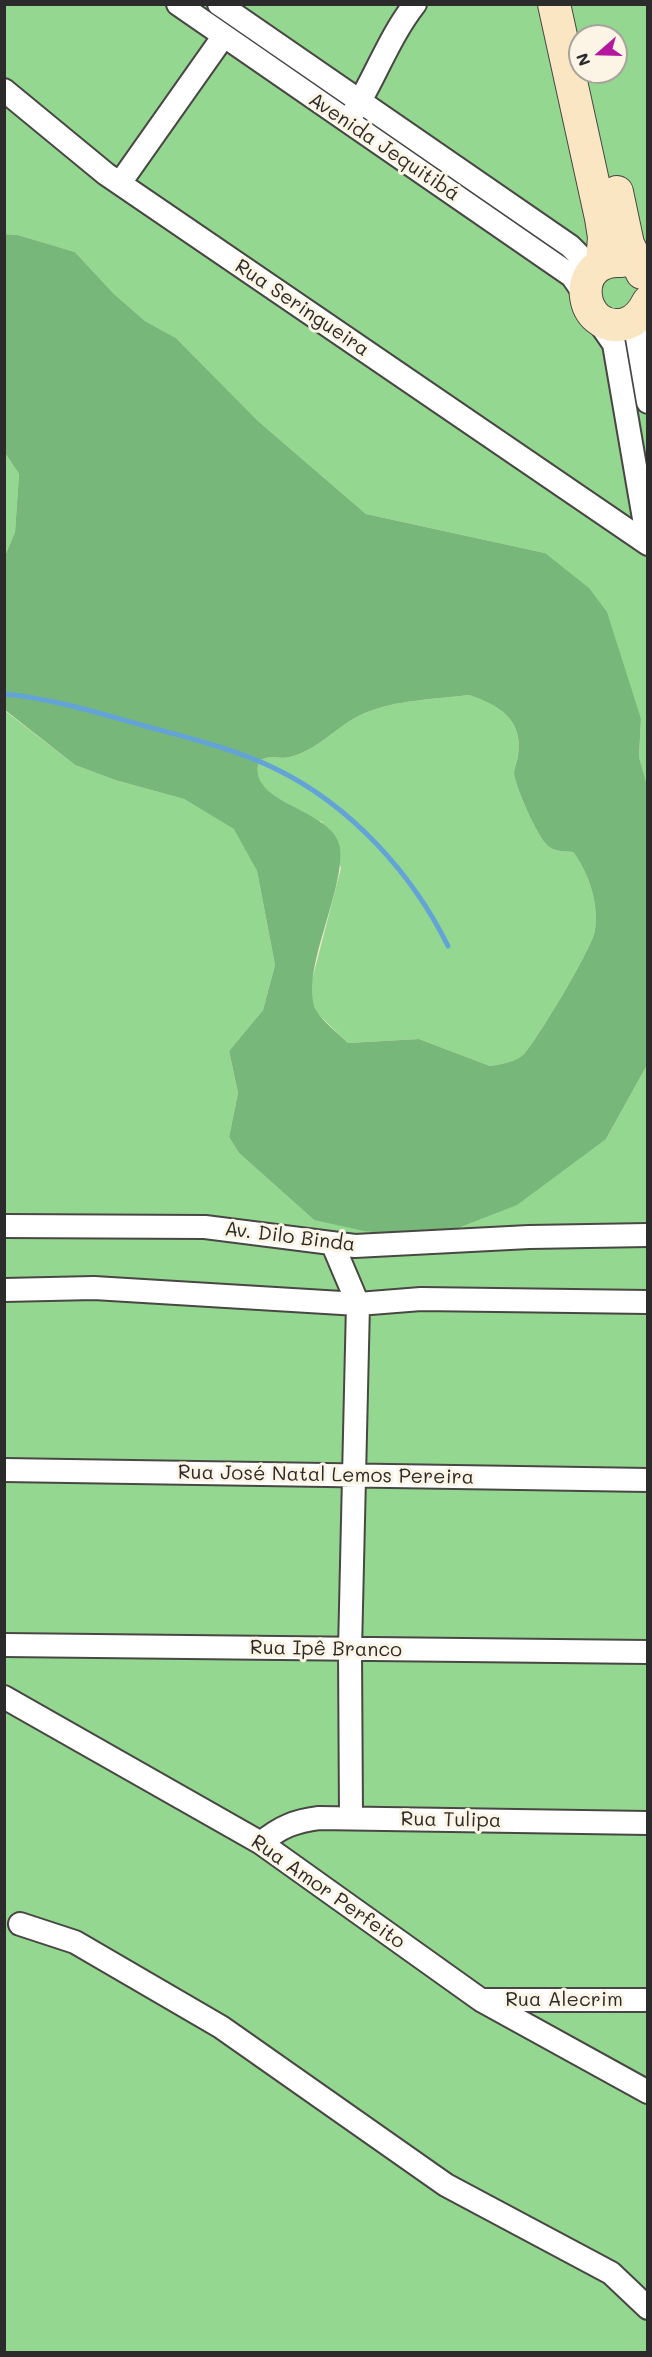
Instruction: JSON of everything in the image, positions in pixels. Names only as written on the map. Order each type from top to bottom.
[{"type":"street","name":"Avenida Jequitibá","points":[[178,4],[572,276],[593,285]]},
{"type":"street","points":[[348,122],[390,42],[415,4]]},
{"type":"street","points":[[554,4],[601,218],[604,237],[593,285],[606,323],[614,325],[632,321],[644,294]]},
{"type":"street","points":[[576,4],[580,24]]},
{"type":"street","name":"Avenida Jequitibá","points":[[219,5],[570,246],[593,285]]},
{"type":"street","points":[[120,183],[215,31],[219,5]]},
{"type":"street","points":[[594,84],[628,244],[644,294],[636,332],[648,402]]},
{"type":"street","name":"Rua Seringueira","points":[[4,90],[120,183],[648,543]]},
{"type":"street","points":[[593,285],[610,261],[628,262],[644,294]]},
{"type":"street","points":[[593,285],[614,344],[645,501],[648,543]]},
{"type":"street","points":[[608,514],[626,514],[645,501]]},
{"type":"street","name":"Av. Dilo Binda","points":[[4,1226],[205,1227],[260,1232],[333,1245],[420,1245],[529,1237],[648,1235]]},
{"type":"street","points":[[333,1245],[358,1304],[356,1476],[350,1650],[351,1818]]},
{"type":"street","points":[[4,1290],[94,1288],[358,1304],[422,1299],[648,1302]]},
{"type":"street","name":"Rua José Natal Lemos Pereira","points":[[4,1470],[648,1480]]},
{"type":"street","name":"Rua Ipê Branco","points":[[4,1645],[648,1652]]},
{"type":"street","name":"Rua Amor Perfeito","points":[[4,1696],[261,1843],[481,2000],[648,2092]]},
{"type":"street","name":"Rua Tulipa","points":[[261,1843],[274,1831],[297,1821],[351,1818],[648,1823]]},
{"type":"street","points":[[20,1924],[75,1942],[221,2027],[446,2186],[611,2273],[648,2308]]},
{"type":"street","name":"Rua Alecrim","points":[[481,2000],[648,2000]]},
{"type":"green space","points":[[4,5],[647,5],[647,790],[639,757],[641,719],[545,553],[366,514],[258,421],[176,338],[145,321],[114,294],[75,252],[18,235],[5,234]]},
{"type":"green space","points":[[4,234],[18,235],[75,252],[114,294],[145,321],[176,338],[258,421],[366,514],[545,553],[589,588],[607,612],[641,719],[639,757],[648,790],[647,1065],[606,1139],[517,1205],[432,1238],[364,1231],[314,1220],[239,1153],[229,1137],[238,1093],[229,1051],[263,1010],[275,965],[257,871],[234,829],[184,799],[115,780],[75,765],[5,710],[5,556],[15,532],[19,474],[5,453]],"holes":[[[469,695],[480,699],[507,716],[517,733],[519,743],[514,774],[538,832],[553,849],[573,852],[584,869],[592,889],[596,910],[592,940],[564,993],[540,1031],[524,1054],[513,1061],[490,1066],[419,1039],[348,1043],[326,1023],[316,1010],[312,994],[317,954],[336,887],[340,866],[340,848],[335,835],[323,824],[265,788],[258,776],[259,761],[268,757],[286,758],[300,754],[355,718],[390,705]]]},
{"type":"green space","points":[[5,453],[19,474],[15,532],[5,556]]},
{"type":"green space","points":[[469,695],[499,709],[513,724],[519,743],[514,774],[528,811],[547,845],[556,850],[573,852],[579,860],[592,889],[596,910],[595,930],[585,955],[531,1045],[517,1059],[490,1066],[419,1039],[348,1043],[317,1013],[312,1000],[312,980],[341,868],[322,822],[289,805],[265,789],[257,773],[259,761],[268,757],[286,758],[300,754],[365,713],[403,703]]},
{"type":"green space","points":[[4,710],[75,765],[115,780],[184,799],[235,829],[257,871],[275,965],[263,1010],[229,1051],[238,1093],[229,1137],[239,1153],[314,1220],[606,1139],[647,1065],[647,2352],[5,2352]]},
{"type":"waterway","points":[[4,694],[72,706],[208,744],[260,762],[303,784],[353,822],[397,867],[433,919],[448,946]]}]
